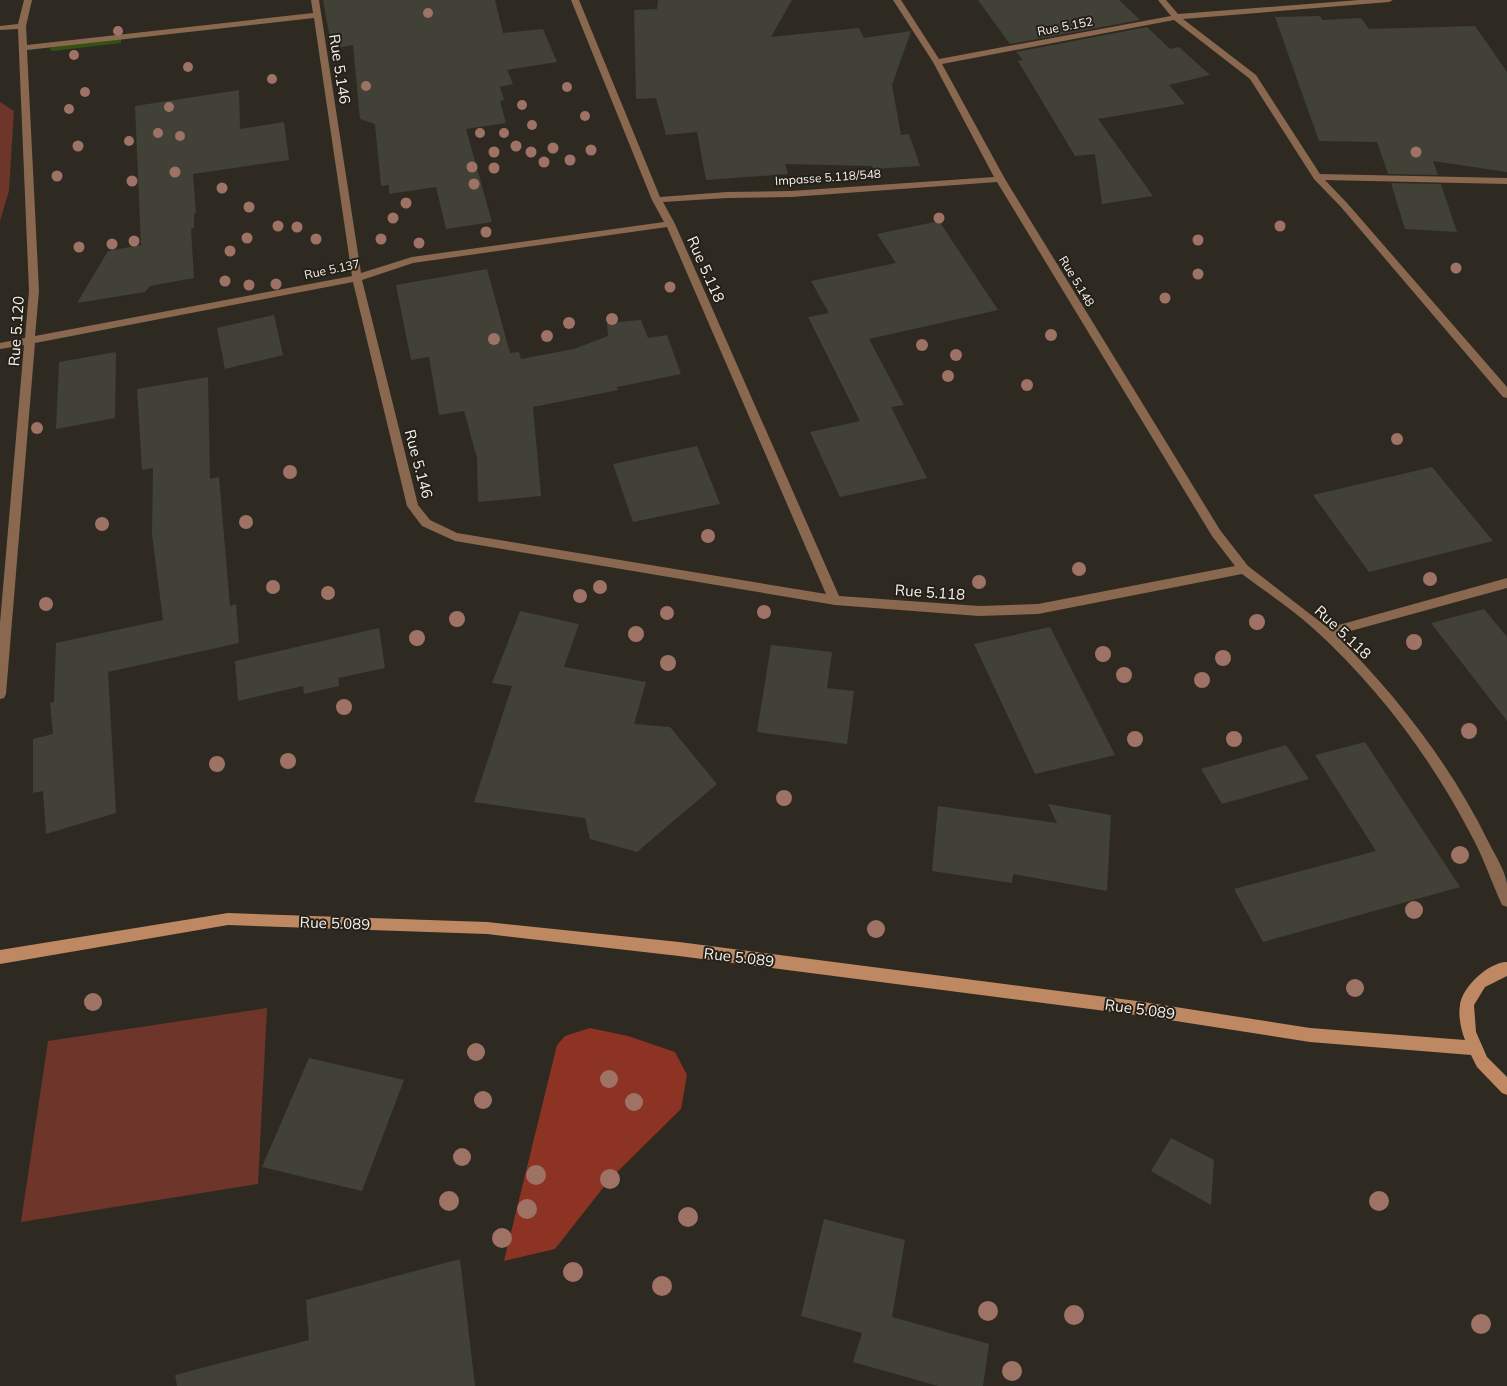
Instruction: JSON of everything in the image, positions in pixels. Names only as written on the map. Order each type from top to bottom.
[{"type":"street","name":"Rue 5.120","points":[[0,694],[34,291],[22,26],[28,0]]},
{"type":"street","name":"Rue 5.146","points":[[315,0],[357,278],[413,506],[426,523],[455,537],[835,600]]},
{"type":"street","name":"Rue 5.118","points":[[575,0],[657,200],[670,224],[835,600],[979,611],[1038,610],[1244,569],[1326,633],[1368,675],[1442,771],[1495,866],[1507,901]]},
{"type":"street","name":"Rue 5.148","points":[[897,0],[937,62],[1000,179],[1216,533],[1244,569]]},
{"type":"street","points":[[1162,0],[1176,17],[1253,77],[1317,177],[1344,205],[1507,394]]},
{"type":"street","name":"Rue 5.152","points":[[937,62],[1176,17],[1389,0]]},
{"type":"street","points":[[23,48],[317,15]]},
{"type":"street","points":[[0,28],[22,26]]},
{"type":"street","points":[[1317,177],[1507,181]]},
{"type":"street","name":"Impasse 5.118/548","points":[[657,200],[727,194],[791,194],[1000,179]]},
{"type":"street","name":"Rue 5.137","points":[[0,346],[357,278],[412,260],[670,224]]},
{"type":"street","points":[[1326,633],[1507,582]]},
{"type":"street","name":"Rue 5.089","points":[[0,957],[228,919],[487,928],[727,955],[1137,1008],[1310,1035],[1476,1048]]},
{"type":"street","points":[[1507,969],[1502,969],[1480,982],[1468,1004],[1469,1032],[1482,1062],[1507,1088]]},
{"type":"shaded area","points":[[0,102],[14,111],[9,191],[0,221]]},
{"type":"shaded area","points":[[267,1008],[258,1184],[21,1222],[48,1041]]},
{"type":"shaded area","points":[[590,1028],[628,1036],[675,1052],[687,1075],[681,1109],[610,1179],[555,1249],[504,1261],[557,1045],[565,1036]]},
{"type":"building","points":[[323,0],[495,0],[503,33],[543,29],[557,62],[507,70],[513,84],[500,87],[504,100],[500,101],[506,123],[466,129],[492,222],[446,229],[436,187],[389,194],[389,185],[381,186],[375,124],[360,119],[353,45],[332,49]]},
{"type":"building","points":[[658,0],[792,0],[771,37],[859,28],[864,38],[911,31],[892,85],[901,135],[909,134],[920,166],[873,169],[872,166],[785,164],[788,174],[706,180],[697,132],[666,135],[656,98],[636,99],[634,10],[657,9]]},
{"type":"building","points":[[978,0],[1119,0],[1140,20],[1010,44]]},
{"type":"building","points":[[1320,16],[1322,20],[1361,18],[1369,29],[1475,26],[1507,72],[1507,172],[1433,161],[1438,175],[1388,174],[1377,142],[1319,141],[1275,17]]},
{"type":"building","points":[[1147,27],[1170,49],[1179,47],[1210,75],[1169,85],[1185,104],[1098,119],[1153,196],[1102,204],[1095,154],[1075,156],[1018,61],[1023,60],[1016,52]]},
{"type":"building","points":[[239,90],[240,129],[284,122],[289,160],[193,174],[196,213],[194,213],[194,228],[191,229],[194,278],[150,286],[145,292],[77,303],[108,251],[141,245],[135,106]]},
{"type":"building","points":[[1391,183],[1441,184],[1457,232],[1405,229]]},
{"type":"building","points":[[939,221],[998,310],[869,339],[904,405],[891,407],[927,478],[840,497],[810,432],[860,421],[808,317],[829,313],[811,281],[896,263],[877,234]]},
{"type":"building","points":[[487,269],[510,353],[519,352],[521,359],[574,349],[608,336],[607,323],[641,320],[648,338],[667,335],[681,374],[617,387],[618,390],[533,407],[541,496],[478,502],[477,458],[464,411],[439,415],[429,357],[411,360],[396,285]]},
{"type":"building","points":[[274,315],[283,355],[225,369],[217,328]]},
{"type":"building","points":[[116,352],[115,418],[56,429],[59,362]]},
{"type":"building","points":[[208,377],[210,479],[219,477],[230,606],[236,604],[239,643],[108,672],[116,813],[46,834],[43,791],[33,793],[33,739],[53,734],[50,703],[54,702],[56,643],[163,620],[152,535],[153,468],[142,470],[137,389]]},
{"type":"building","points":[[697,446],[720,504],[633,522],[613,464]]},
{"type":"building","points":[[1432,467],[1493,541],[1369,572],[1313,495]]},
{"type":"building","points":[[1484,609],[1507,637],[1507,721],[1431,623]]},
{"type":"building","points":[[520,611],[579,624],[564,667],[646,682],[634,724],[670,727],[717,784],[637,852],[590,839],[585,818],[474,802],[512,686],[492,683]]},
{"type":"building","points":[[1050,627],[1115,755],[1035,774],[974,644]]},
{"type":"building","points":[[379,628],[385,668],[338,678],[339,686],[304,694],[303,686],[238,701],[235,661]]},
{"type":"building","points":[[771,645],[832,652],[827,688],[854,691],[847,744],[757,732]]},
{"type":"building","points":[[1365,742],[1460,887],[1263,942],[1234,889],[1376,851],[1315,755]]},
{"type":"building","points":[[1286,745],[1309,779],[1222,804],[1201,769]]},
{"type":"building","points":[[1048,804],[1111,815],[1107,891],[1013,874],[1012,883],[932,871],[938,806],[1057,823]]},
{"type":"building","points":[[309,1058],[404,1080],[362,1191],[262,1167]]},
{"type":"building","points":[[1171,1138],[1214,1160],[1211,1205],[1151,1171]]},
{"type":"building","points":[[824,1219],[905,1240],[892,1317],[989,1344],[983,1386],[938,1386],[853,1362],[862,1333],[801,1316]]},
{"type":"building","points":[[460,1259],[475,1386],[177,1386],[175,1375],[309,1340],[306,1300]]},
{"type":"waterway","points":[[53,49],[118,41]]}]
